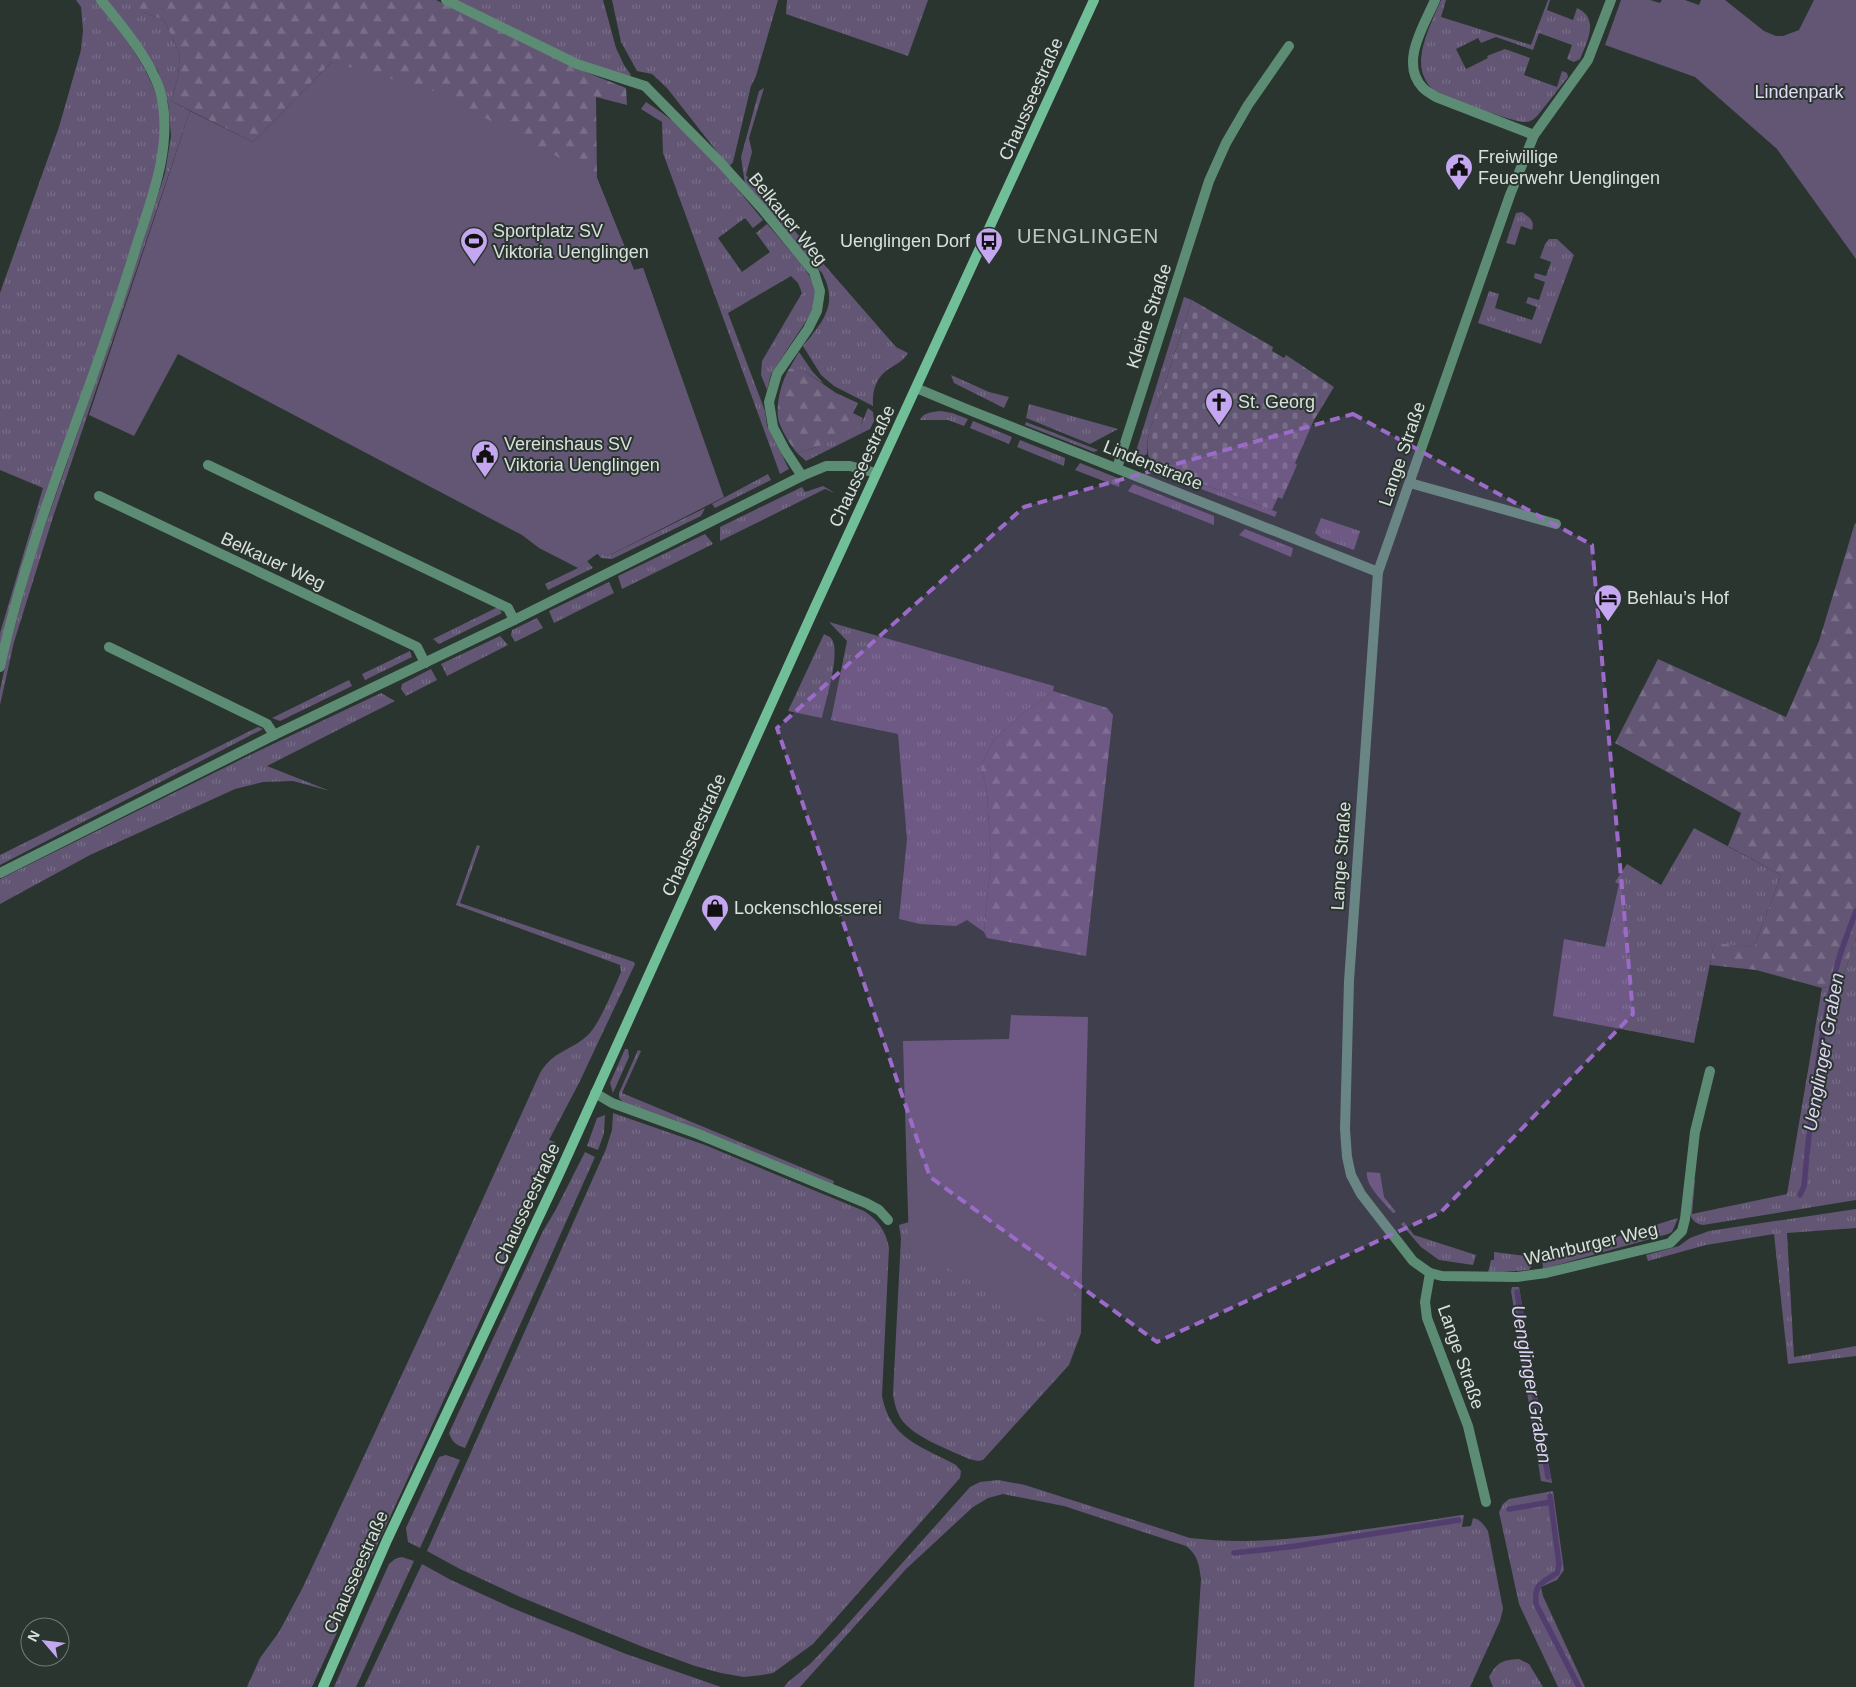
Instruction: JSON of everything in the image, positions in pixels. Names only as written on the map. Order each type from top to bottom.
[{"type":"main road","name":"Chausseestraße","points":[[324,1685],[388,1540],[595,1093],[1094,0]]},
{"type":"street","points":[[0,667],[19,593],[38,533],[119,303],[161,164],[165,136],[162,98],[152,71],[101,0]]},
{"type":"street","name":"Belkauer Weg","points":[[446,0],[577,64],[645,86],[726,169],[764,211],[814,272],[820,291],[817,311],[808,329],[777,374],[769,402],[773,426],[785,450],[802,476]]},
{"type":"street","points":[[1435,0],[1412,57],[1414,72],[1423,88],[1436,97],[1534,135]]},
{"type":"street","name":"Lange Straße","points":[[1486,1502],[1468,1426],[1427,1318],[1425,1302],[1430,1273],[1413,1261],[1361,1194],[1351,1175],[1347,1157],[1345,1129],[1349,981],[1378,572],[1510,195],[1534,135],[1588,60],[1611,0]]},
{"type":"street","name":"Kleine Straße","points":[[1116,468],[1209,181],[1226,143],[1248,105],[1288,46]]},
{"type":"street","name":"Lindenstraße","points":[[916,388],[1378,572]]},
{"type":"street","points":[[208,466],[508,608],[514,620]]},
{"type":"street","points":[[0,874],[274,735],[514,620],[802,476],[826,466],[850,466],[876,474]]},
{"type":"street","points":[[1410,482],[1556,524]]},
{"type":"street","name":"Belkauer Weg","points":[[99,496],[417,647],[425,663]]},
{"type":"street","points":[[109,647],[267,724],[274,735]]},
{"type":"street","name":"Wahrburger Weg","points":[[1430,1273],[1461,1278],[1517,1278],[1546,1273],[1670,1243],[1677,1238],[1682,1231],[1685,1219],[1695,1132],[1710,1070]]},
{"type":"street","points":[[595,1093],[612,1103],[698,1134],[866,1203],[879,1210],[888,1220]]},
{"type":"highlighted area","points":[[1353,414],[1592,545],[1633,1014],[1441,1212],[1157,1342],[930,1177],[777,728],[1024,507]]},
{"type":"green space","points":[[76,0],[96,0],[142,64],[151,81],[157,100],[161,118],[161,138],[151,190],[0,650],[0,633],[43,488],[0,470],[0,293],[59,127],[81,50],[83,30],[81,7]]},
{"type":"green space","points":[[107,0],[131,0],[131,4],[145,13],[164,20],[180,55],[178,76],[171,101],[190,111],[53,517],[14,642],[0,705],[0,690],[9,648],[33,560],[116,324],[165,173],[171,136],[168,102],[158,71]]},
{"type":"green space","points":[[131,0],[436,0],[588,73],[626,88],[627,105],[596,97],[597,178],[634,270],[643,268],[709,457],[332,62],[253,142],[171,101],[178,76],[180,55],[164,20],[145,13],[130,4]]},
{"type":"green space","points":[[455,0],[603,0],[616,48],[631,75],[627,78],[590,66]]},
{"type":"green space","points":[[612,0],[778,0],[756,76],[751,86],[733,162],[729,167],[667,88],[652,74],[637,71],[621,42]]},
{"type":"green space","points":[[787,0],[928,0],[908,56],[786,14]]},
{"type":"green space","points":[[1441,0],[1446,0],[1441,17],[1531,45],[1548,0],[1550,0],[1547,10],[1573,20],[1577,8],[1584,12],[1590,24],[1590,31],[1580,59],[1574,62],[1567,59],[1572,45],[1539,33],[1533,50],[1496,37],[1481,43],[1478,38],[1456,49],[1466,69],[1488,58],[1487,56],[1505,49],[1530,58],[1524,75],[1557,87],[1562,71],[1567,73],[1568,77],[1534,119],[1525,122],[1509,119],[1443,95],[1427,83],[1422,71],[1422,54],[1427,35]]},
{"type":"green space","name":"Lindenpark","points":[[1621,0],[1650,0],[1660,3],[1662,0],[1685,0],[1699,5],[1701,0],[1725,0],[1764,31],[1776,36],[1783,36],[1799,30],[1814,0],[1856,0],[1856,259],[1777,149],[1695,77],[1605,45]]},
{"type":"green space","points":[[332,62],[437,92],[597,178],[634,270],[643,268],[724,497],[608,556],[597,554],[578,568],[539,548],[522,535],[178,354],[134,436],[89,415],[190,111],[253,142]]},
{"type":"green space","points":[[764,88],[749,138],[752,152],[746,175],[896,347],[908,353],[902,360],[881,375],[874,389],[873,406],[834,386],[821,375],[803,346],[817,329],[826,312],[829,303],[827,284],[822,273],[745,184],[741,157],[759,91]]},
{"type":"green space","points":[[646,102],[679,127],[709,156],[763,220],[753,228],[745,218],[718,238],[742,272],[770,252],[756,233],[767,224],[811,278],[816,292],[814,309],[771,374],[767,390],[761,375],[762,361],[802,293],[798,283],[791,276],[728,313],[765,411],[767,426],[789,469],[780,474],[663,153],[662,122],[641,109]]},
{"type":"green space","points":[[1522,212],[1532,221],[1532,230],[1521,226],[1515,245],[1506,243],[1516,213]]},
{"type":"green space","points":[[1549,239],[1557,239],[1574,255],[1541,344],[1478,323],[1489,291],[1499,294],[1495,308],[1532,320],[1537,307],[1526,303],[1528,297],[1539,300],[1545,282],[1534,278],[1535,273],[1546,276],[1551,262],[1540,258]]},
{"type":"green space","points":[[1184,297],[1192,300],[1149,433],[1147,454],[1135,460],[1137,448]]},
{"type":"green space","points":[[1192,300],[1273,347],[1272,351],[1284,358],[1286,355],[1334,387],[1314,420],[1282,499],[1278,497],[1272,510],[1152,465],[1150,461],[1147,449],[1149,433]]},
{"type":"green space","points":[[799,352],[824,384],[803,370],[789,369]]},
{"type":"green space","points":[[789,369],[803,370],[836,393],[858,403],[853,413],[863,418],[861,425],[856,430],[817,447],[797,453],[787,438],[778,416],[779,395],[786,374]]},
{"type":"green space","points":[[951,375],[989,392],[1009,397],[1004,408],[954,383]]},
{"type":"green space","points":[[1029,404],[1118,429],[1090,444],[1026,418]]},
{"type":"green space","points":[[868,408],[873,412],[874,421],[870,429],[806,461],[797,453],[817,447],[861,425]]},
{"type":"green space","points":[[941,411],[968,419],[964,426],[948,420],[920,420],[926,414]]},
{"type":"green space","points":[[973,421],[1012,437],[1009,444],[970,428]]},
{"type":"green space","points":[[1026,422],[1098,450],[1094,452],[1025,425]]},
{"type":"green space","points":[[1020,440],[1065,458],[1064,466],[1017,447]]},
{"type":"green space","points":[[1080,463],[1120,479],[1119,487],[1075,470]]},
{"type":"green space","points":[[1152,465],[1277,512],[1275,517],[1159,473]]},
{"type":"green space","points":[[768,474],[771,480],[715,508],[712,504]]},
{"type":"green space","points":[[1133,484],[1214,516],[1214,525],[1128,491]]},
{"type":"green space","points":[[823,486],[835,493],[825,489],[720,541],[720,527],[802,487],[805,492]]},
{"type":"green space","points":[[705,508],[701,516],[612,559],[601,558],[597,553],[608,556]]},
{"type":"green space","points":[[1321,518],[1360,531],[1354,550],[1321,538],[1315,533]]},
{"type":"green space","points":[[1855,523],[1856,939],[1840,985],[1822,988],[1756,970],[1710,965],[1714,943],[1754,947],[1781,875],[1728,846],[1741,813],[1615,743],[1658,659],[1786,717],[1819,641]]},
{"type":"green space","points":[[1245,529],[1293,548],[1291,557],[1239,535]]},
{"type":"green space","points":[[705,534],[713,544],[622,589],[618,576]]},
{"type":"green space","points":[[587,561],[593,568],[548,590],[545,584],[578,568]]},
{"type":"green space","points":[[609,582],[614,593],[554,623],[549,611]]},
{"type":"green space","points":[[498,607],[502,613],[439,644],[433,639]]},
{"type":"green space","points":[[537,618],[543,628],[515,642],[511,635],[512,630]]},
{"type":"green space","points":[[829,622],[1054,686],[1053,691],[1015,720],[993,741],[981,766],[987,792],[991,860],[984,932],[967,920],[956,926],[920,924],[899,919],[907,839],[898,734],[831,720],[847,641]]},
{"type":"green space","points":[[824,634],[831,638],[835,654],[832,677],[822,718],[788,711]]},
{"type":"green space","points":[[500,636],[508,645],[447,676],[441,664]]},
{"type":"green space","points":[[410,651],[412,657],[365,680],[362,674]]},
{"type":"green space","points":[[431,669],[437,680],[406,696],[401,689],[402,684]]},
{"type":"green space","points":[[349,680],[352,686],[280,721],[272,718]]},
{"type":"green space","points":[[1053,691],[1107,708],[1113,715],[1086,956],[987,938],[984,932],[991,860],[987,792],[981,766],[993,741],[1015,720]]},
{"type":"green space","points":[[381,693],[395,701],[267,766],[330,791],[293,781],[263,782],[235,789],[90,855],[0,904],[0,879],[250,755]]},
{"type":"green space","points":[[258,727],[263,729],[0,865],[0,855]]},
{"type":"green space","points":[[1694,828],[1781,875],[1754,947],[1714,944],[1694,1043],[1553,1016],[1564,939],[1605,947],[1619,884],[1615,882],[1627,864],[1661,885]]},
{"type":"green space","points":[[477,845],[480,846],[460,903],[634,962],[635,964],[579,1083],[549,1140],[555,1142],[514,1247],[312,1687],[247,1687],[260,1658],[279,1632],[303,1587],[540,1073],[545,1065],[557,1055],[582,1040],[593,1030],[621,972],[620,965],[456,905]]},
{"type":"green space","points":[[1856,939],[1856,1200],[1703,1225],[1696,1223],[1692,1219],[1689,1208],[1692,1181],[1695,1180],[1692,1214],[1787,1194],[1822,988],[1840,985]]},
{"type":"green space","points":[[1011,1015],[1088,1017],[1082,1272],[1073,1296],[1053,1324],[909,1248],[903,1041],[1009,1039]]},
{"type":"green space","points":[[625,1049],[628,1049],[629,1057],[613,1093],[610,1083]]},
{"type":"green space","points":[[638,1050],[641,1051],[622,1093],[834,1181],[833,1185],[674,1120],[623,1102],[619,1098],[619,1093]]},
{"type":"green space","points":[[613,1113],[705,1145],[864,1211],[877,1222],[886,1236],[889,1248],[882,1396],[886,1411],[892,1422],[909,1440],[956,1465],[961,1471],[960,1478],[813,1644],[773,1673],[744,1677],[695,1666],[518,1596],[460,1569],[427,1551],[606,1149],[612,1130]]},
{"type":"green space","points":[[605,1115],[604,1133],[598,1150],[587,1146],[597,1118]]},
{"type":"green space","points":[[585,1152],[595,1157],[465,1448],[462,1447],[453,1441],[449,1433],[543,1231]]},
{"type":"green space","points":[[1367,1172],[1380,1173],[1384,1197],[1396,1212],[1393,1213],[1372,1188]]},
{"type":"green space","points":[[1856,1209],[1856,1228],[1787,1233],[1794,1357],[1856,1346],[1856,1356],[1788,1364],[1774,1234],[1706,1245],[1648,1261],[1646,1255],[1679,1246],[1690,1238],[1709,1231]]},
{"type":"green space","points":[[1678,1218],[1672,1232],[1668,1234],[1543,1269],[1542,1256],[1564,1253]]},
{"type":"green space","points":[[909,1222],[909,1248],[1073,1296],[1082,1272],[1081,1333],[1069,1365],[983,1460],[969,1459],[918,1435],[902,1421],[896,1408],[893,1394],[901,1238],[899,1225]]},
{"type":"green space","points":[[1404,1222],[1414,1235],[1476,1255],[1473,1265],[1439,1260],[1421,1247],[1401,1224]]},
{"type":"green space","points":[[1494,1252],[1533,1257],[1533,1263],[1529,1270],[1488,1273],[1491,1260],[1494,1260]]},
{"type":"green space","points":[[1512,1287],[1519,1287],[1552,1483],[1541,1481],[1511,1291]]},
{"type":"green space","points":[[446,1455],[460,1460],[420,1548],[408,1542],[406,1528],[439,1457]]},
{"type":"green space","points":[[998,1480],[1025,1485],[1190,1538],[1208,1540],[1244,1541],[1296,1538],[1464,1515],[1462,1527],[1471,1526],[1473,1518],[1480,1521],[1488,1531],[1503,1609],[1500,1621],[1470,1687],[1194,1687],[1201,1579],[1200,1569],[1190,1549],[1186,1546],[1064,1506],[1003,1494],[988,1498],[973,1507],[906,1569],[800,1687],[784,1687],[838,1635],[970,1487],[980,1482]]},
{"type":"green space","points":[[1553,1491],[1564,1570],[1557,1580],[1541,1587],[1543,1596],[1585,1687],[1558,1687],[1519,1604],[1499,1512],[1503,1504],[1509,1499]]},
{"type":"green space","points":[[402,1557],[414,1561],[356,1687],[334,1687],[389,1564],[395,1559]]},
{"type":"green space","points":[[422,1564],[451,1580],[512,1608],[626,1654],[721,1687],[364,1687]]},
{"type":"green space","points":[[1519,1659],[1529,1664],[1543,1687],[1493,1687],[1489,1677],[1495,1668],[1504,1661]]},
{"type":"waterway","name":"Uenglinger Graben","points":[[1800,1195],[1804,1186],[1813,1100],[1826,1015],[1839,958],[1856,911]]},
{"type":"waterway","name":"Uenglinger Graben","points":[[1517,1292],[1548,1477]]},
{"type":"waterway","name":"Uenglinger Graben","points":[[1550,1496],[1559,1564],[1557,1573],[1540,1584],[1536,1592],[1536,1604],[1579,1687]]},
{"type":"waterway","points":[[1509,1509],[1551,1502]]},
{"type":"waterway","points":[[1234,1553],[1296,1546],[1459,1520]]},
{"type":"place","name":"Freiwillige Feuerwehr Uenglingen","points":[[1459,191]]},
{"type":"place","name":"Sportplatz SV Viktoria Uenglingen","points":[[474,265]]},
{"type":"place","name":"Uenglingen Dorf","points":[[989,265]]},
{"type":"place","name":"St. Georg","points":[[1219,426]]},
{"type":"place","name":"Vereinshaus SV Viktoria Uenglingen","points":[[485,478]]},
{"type":"place","name":"Behlau’s Hof","points":[[1608,622]]},
{"type":"place","name":"Lockenschlosserei","points":[[715,932]]},
{"type":"district","name":"UENGLINGEN","points":[[1088,236]]}]
